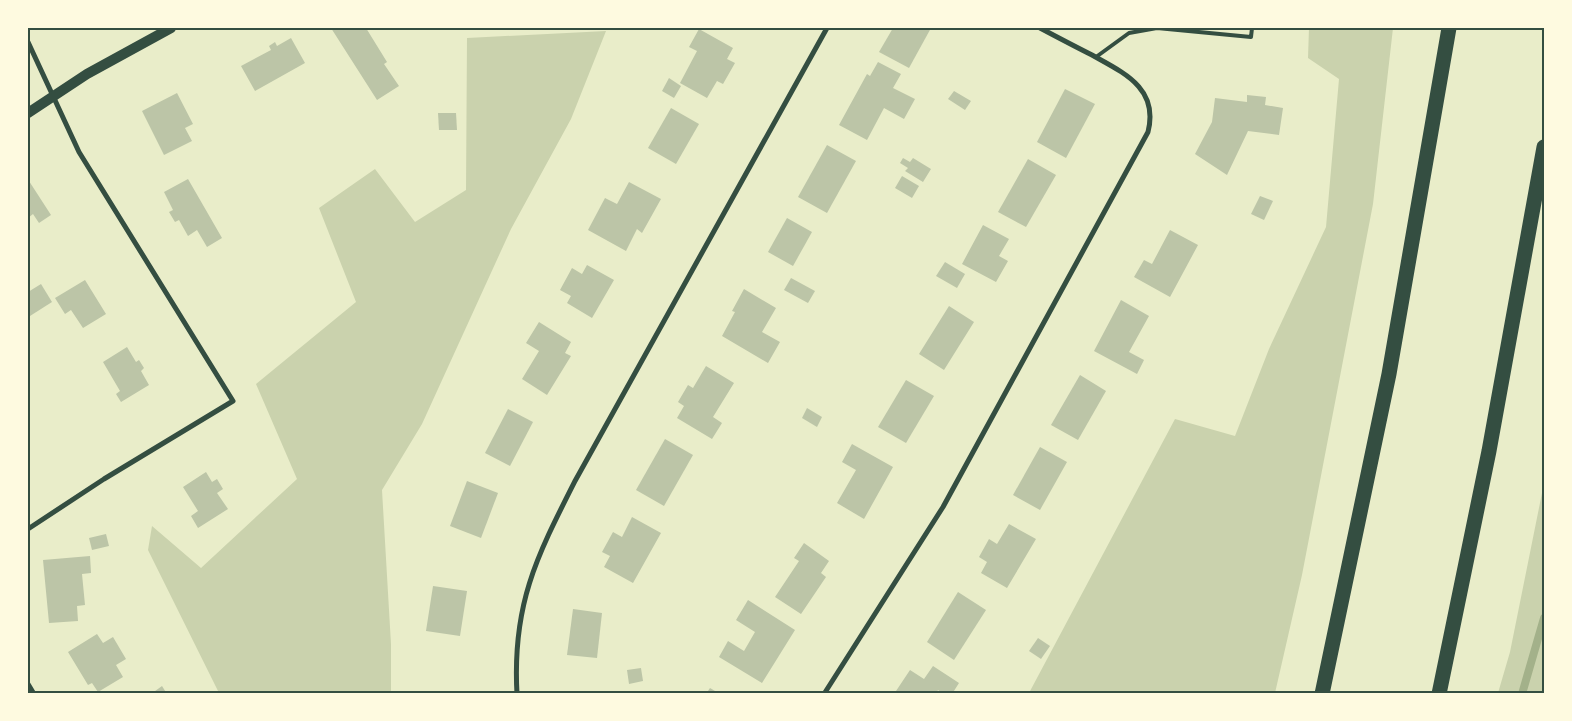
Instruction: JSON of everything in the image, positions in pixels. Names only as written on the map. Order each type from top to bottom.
[{"type":"highway","points":[[1322,694],[1389,374],[1449,28]]},
{"type":"highway","points":[[1439,694],[1490,451],[1544,147]]},
{"type":"main road","points":[[28,113],[171,28]]},
{"type":"street","points":[[517,694],[517,649],[521,608],[533,569],[548,535],[574,481],[827,28]]},
{"type":"street","points":[[824,694],[943,507],[1148,132],[1150,110],[1142,89],[1127,75],[1040,28]]},
{"type":"street","points":[[28,42],[79,152],[233,402],[104,479],[28,529]]},
{"type":"street","points":[[28,684],[34,694]]},
{"type":"lane","points":[[1096,57],[1129,33],[1157,28],[1251,37],[1252,28]]},
{"type":"green space","points":[[1309,28],[1393,28],[1373,204],[1302,575],[1275,693],[1029,693],[1175,419],[1235,436],[1269,349],[1326,227],[1339,79],[1308,58]]},
{"type":"green space","points":[[606,31],[571,119],[511,229],[422,424],[382,490],[391,644],[391,693],[219,693],[148,550],[152,526],[201,568],[297,479],[256,384],[356,302],[319,208],[375,169],[415,222],[466,190],[467,38]]},
{"type":"green space","points":[[1544,483],[1544,693],[1498,693],[1510,652]]},
{"type":"building","points":[[331,28],[366,28],[387,62],[384,64],[399,86],[377,100]]},
{"type":"building","points":[[893,28],[931,28],[909,68],[879,52]]},
{"type":"building","points":[[699,29],[733,48],[727,59],[735,63],[723,84],[717,81],[707,98],[680,83],[697,51],[689,47]]},
{"type":"building","points":[[291,38],[305,63],[255,91],[241,66],[271,50],[269,46],[275,42],[277,46]]},
{"type":"building","points":[[878,62],[901,74],[893,88],[915,99],[904,119],[884,108],[867,140],[839,125],[867,74],[870,76]]},
{"type":"building","points":[[669,78],[681,86],[674,98],[662,91]]},
{"type":"building","points":[[1065,89],[1095,104],[1066,158],[1037,142]]},
{"type":"building","points":[[954,91],[971,101],[965,110],[948,99]]},
{"type":"building","points":[[177,93],[193,124],[185,128],[192,141],[164,155],[142,111]]},
{"type":"building","points":[[1247,95],[1266,97],[1265,105],[1283,108],[1279,135],[1248,131],[1227,175],[1195,154],[1212,122],[1215,98],[1247,102]]},
{"type":"building","points":[[671,108],[699,124],[676,164],[648,148]]},
{"type":"building","points":[[438,113],[456,113],[457,130],[439,130]]},
{"type":"building","points":[[827,145],[856,161],[827,213],[798,197]]},
{"type":"building","points":[[903,158],[910,162],[913,158],[931,169],[923,182],[905,171],[908,168],[900,163]]},
{"type":"building","points":[[1028,159],[1056,175],[1026,227],[998,212]]},
{"type":"building","points":[[902,176],[919,186],[912,198],[895,188]]},
{"type":"building","points":[[188,179],[222,238],[207,247],[197,230],[188,236],[179,220],[175,222],[169,212],[173,210],[164,192]]},
{"type":"building","points":[[29,181],[51,215],[39,223],[33,214],[28,218]]},
{"type":"building","points":[[629,182],[661,199],[642,233],[637,229],[626,251],[588,230],[605,198],[617,204]]},
{"type":"building","points":[[1260,196],[1273,201],[1264,220],[1251,214]]},
{"type":"building","points":[[787,218],[812,232],[793,266],[768,252]]},
{"type":"building","points":[[983,225],[1009,239],[999,256],[1008,261],[996,282],[962,264]]},
{"type":"building","points":[[1170,230],[1198,245],[1170,297],[1134,277],[1144,260],[1152,264]]},
{"type":"building","points":[[945,262],[965,274],[957,288],[936,276]]},
{"type":"building","points":[[587,265],[614,280],[592,318],[567,303],[571,296],[560,290],[572,268],[582,274]]},
{"type":"building","points":[[791,278],[815,291],[808,303],[784,290]]},
{"type":"building","points":[[85,280],[106,314],[83,328],[71,310],[65,314],[55,298]]},
{"type":"building","points":[[41,284],[52,302],[30,316],[28,311],[28,292]]},
{"type":"building","points":[[744,289],[776,308],[762,332],[780,342],[768,363],[722,336],[735,312],[732,311]]},
{"type":"building","points":[[1121,300],[1149,316],[1129,352],[1144,360],[1137,374],[1094,351]]},
{"type":"building","points":[[949,306],[974,322],[944,370],[919,354]]},
{"type":"building","points":[[539,322],[571,342],[565,353],[571,356],[547,395],[522,379],[539,351],[526,343]]},
{"type":"building","points":[[127,347],[136,362],[139,360],[144,368],[141,371],[149,385],[121,402],[116,394],[120,391],[103,362]]},
{"type":"building","points":[[706,366],[734,383],[713,417],[722,423],[712,439],[677,418],[684,406],[678,402],[688,385],[693,388]]},
{"type":"building","points":[[1080,375],[1106,391],[1078,440],[1051,425]]},
{"type":"building","points":[[906,380],[934,396],[906,443],[878,427]]},
{"type":"building","points":[[807,408],[822,417],[817,427],[802,418]]},
{"type":"building","points":[[508,409],[533,422],[510,466],[485,453]]},
{"type":"building","points":[[665,439],[693,455],[664,506],[636,490]]},
{"type":"building","points":[[852,444],[893,467],[864,519],[837,503],[856,470],[842,462]]},
{"type":"building","points":[[1040,447],[1067,462],[1040,510],[1013,495]]},
{"type":"building","points":[[206,472],[212,482],[217,479],[223,489],[217,493],[228,509],[198,528],[191,516],[198,511],[183,487]]},
{"type":"building","points":[[467,481],[498,493],[481,538],[450,526]]},
{"type":"building","points":[[632,517],[661,533],[633,583],[604,567],[610,556],[602,552],[613,532],[622,537]]},
{"type":"building","points":[[1009,524],[1036,539],[1007,588],[981,573],[987,562],[979,557],[989,539],[997,544]]},
{"type":"building","points":[[106,534],[109,546],[92,550],[89,538]]},
{"type":"building","points":[[804,543],[829,561],[821,573],[826,577],[801,614],[775,597],[799,561],[794,558]]},
{"type":"building","points":[[90,556],[91,573],[82,574],[85,605],[77,606],[78,621],[49,623],[43,560]]},
{"type":"building","points":[[433,586],[467,591],[460,636],[426,631]]},
{"type":"building","points":[[958,592],[986,610],[954,660],[927,642]]},
{"type":"building","points":[[748,600],[795,630],[762,683],[719,657],[728,641],[744,651],[755,632],[736,620]]},
{"type":"building","points":[[573,609],[602,613],[597,658],[567,655]]},
{"type":"building","points":[[97,634],[103,643],[113,637],[126,659],[116,665],[123,677],[98,692],[92,683],[88,685],[68,652]]},
{"type":"building","points":[[1038,638],[1050,646],[1041,659],[1029,651]]},
{"type":"building","points":[[933,666],[959,683],[952,694],[943,694],[938,690],[936,694],[894,694],[910,670],[924,679]]},
{"type":"building","points":[[641,668],[643,681],[629,684],[627,670]]},
{"type":"building","points":[[162,686],[167,694],[151,694]]},
{"type":"building","points":[[710,688],[720,694],[706,694]]},
{"type":"waterway","points":[[1522,694],[1544,618]]}]
